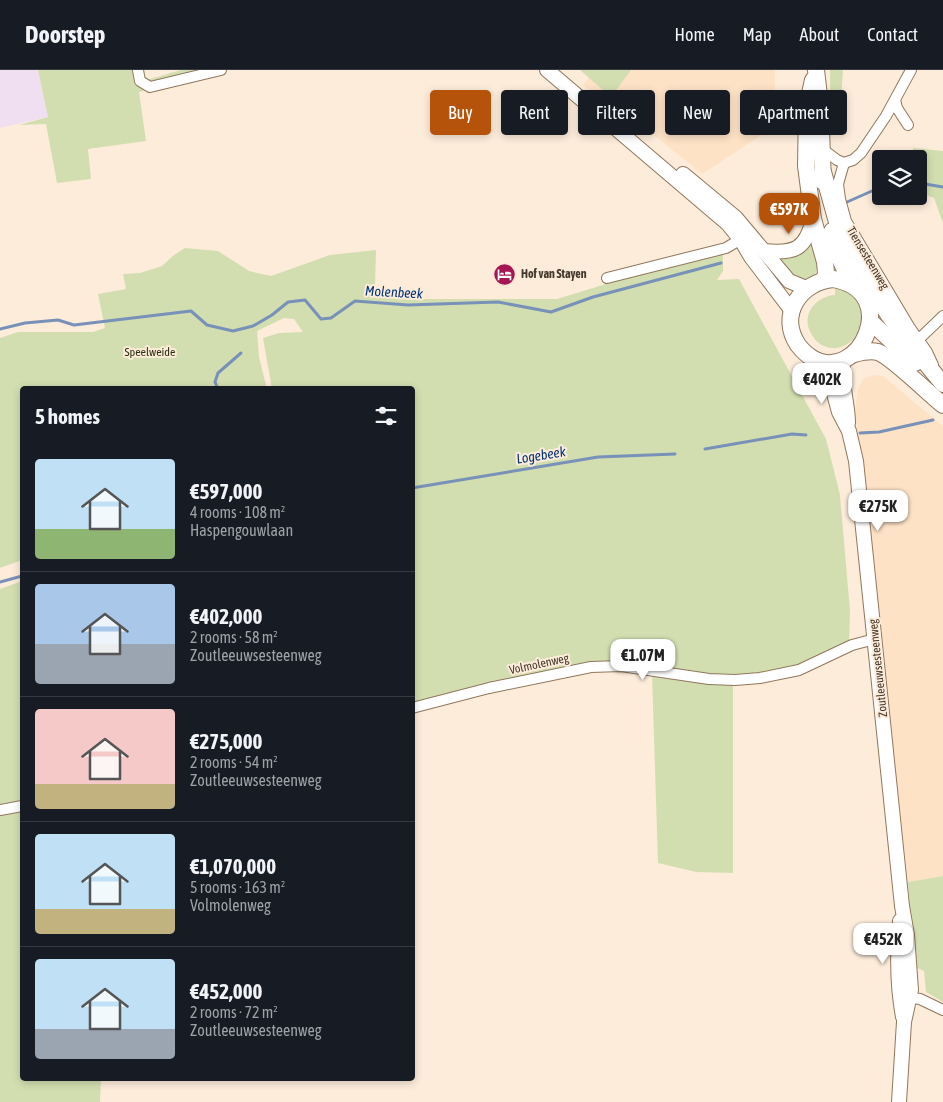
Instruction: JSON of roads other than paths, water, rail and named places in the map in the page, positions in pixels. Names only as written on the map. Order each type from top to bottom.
[{"type":"main road","points":[[816,70],[820,104],[823,195],[838,254],[850,284]]},
{"type":"main road","points":[[816,70],[807,107],[808,128],[805,146],[808,189],[813,219],[825,262],[826,274],[824,280]]},
{"type":"main road","points":[[823,172],[837,222],[854,258],[888,314],[940,380]]},
{"type":"main road","points":[[849,357],[862,342],[871,322],[870,308],[865,296],[850,284],[833,279],[824,280],[806,288],[792,311],[792,333],[799,346],[809,356],[821,363],[836,363],[864,351],[878,352],[943,405]]},
{"type":"main road","points":[[871,322],[884,335],[940,380]]},
{"type":"street","points":[[138,70],[140,81],[150,86],[221,70]]},
{"type":"street","points":[[547,70],[596,111],[626,127],[722,205],[745,237],[764,251],[789,282],[806,288]]},
{"type":"street","points":[[820,148],[844,163],[853,160],[861,153],[895,100],[911,70]]},
{"type":"street","points":[[895,100],[897,108],[908,125]]},
{"type":"street","name":"Tiensesteenweg","points":[[844,163],[838,184],[846,221],[910,328],[930,357],[940,380]]},
{"type":"street","points":[[764,251],[784,252],[796,248],[810,234],[813,219]]},
{"type":"street","points":[[607,278],[726,248],[745,237]]},
{"type":"street","points":[[745,237],[751,257],[792,311]]},
{"type":"street","points":[[919,339],[943,316]]},
{"type":"street","name":"Zoutleeuwsesteenweg","points":[[848,431],[848,410],[842,382],[849,357]]},
{"type":"street","name":"Zoutleeuwsesteenweg","points":[[821,363],[828,372],[839,412],[848,431],[856,461],[902,906],[907,935],[911,977],[905,998],[899,1102]]},
{"type":"street","name":"Volmolenweg","points":[[415,707],[489,688],[591,667],[621,666],[735,680],[767,677],[799,670],[852,645],[875,640]]},
{"type":"street","points":[[0,810],[20,806]]},
{"type":"street","points":[[905,998],[920,999],[943,1010]]},
{"type":"waterway","name":"Molenbeek","points":[[927,184],[943,187]]},
{"type":"waterway","name":"Molenbeek","points":[[847,202],[872,191]]},
{"type":"waterway","name":"Molenbeek","points":[[0,329],[25,323],[58,320],[74,325],[191,311],[207,325],[233,331],[253,326],[272,315],[288,302],[305,300],[321,319],[331,318],[355,301],[408,305],[498,302],[551,312],[593,297],[721,263]]},
{"type":"waterway","points":[[217,386],[215,382],[218,373],[241,353]]},
{"type":"waterway","name":"Logebeek","points":[[860,433],[879,432],[933,420]]},
{"type":"waterway","name":"Logebeek","points":[[705,449],[792,434],[806,435]]},
{"type":"waterway","name":"Logebeek","points":[[415,488],[598,457],[675,454]]},
{"type":"waterway","name":"Logebeek","points":[[0,582],[20,577]]},
{"type":"place","name":"Hof van Stayen","points":[[505,274]]},
{"type":"park label","name":"Speelweide","points":[[150,352]]}]
